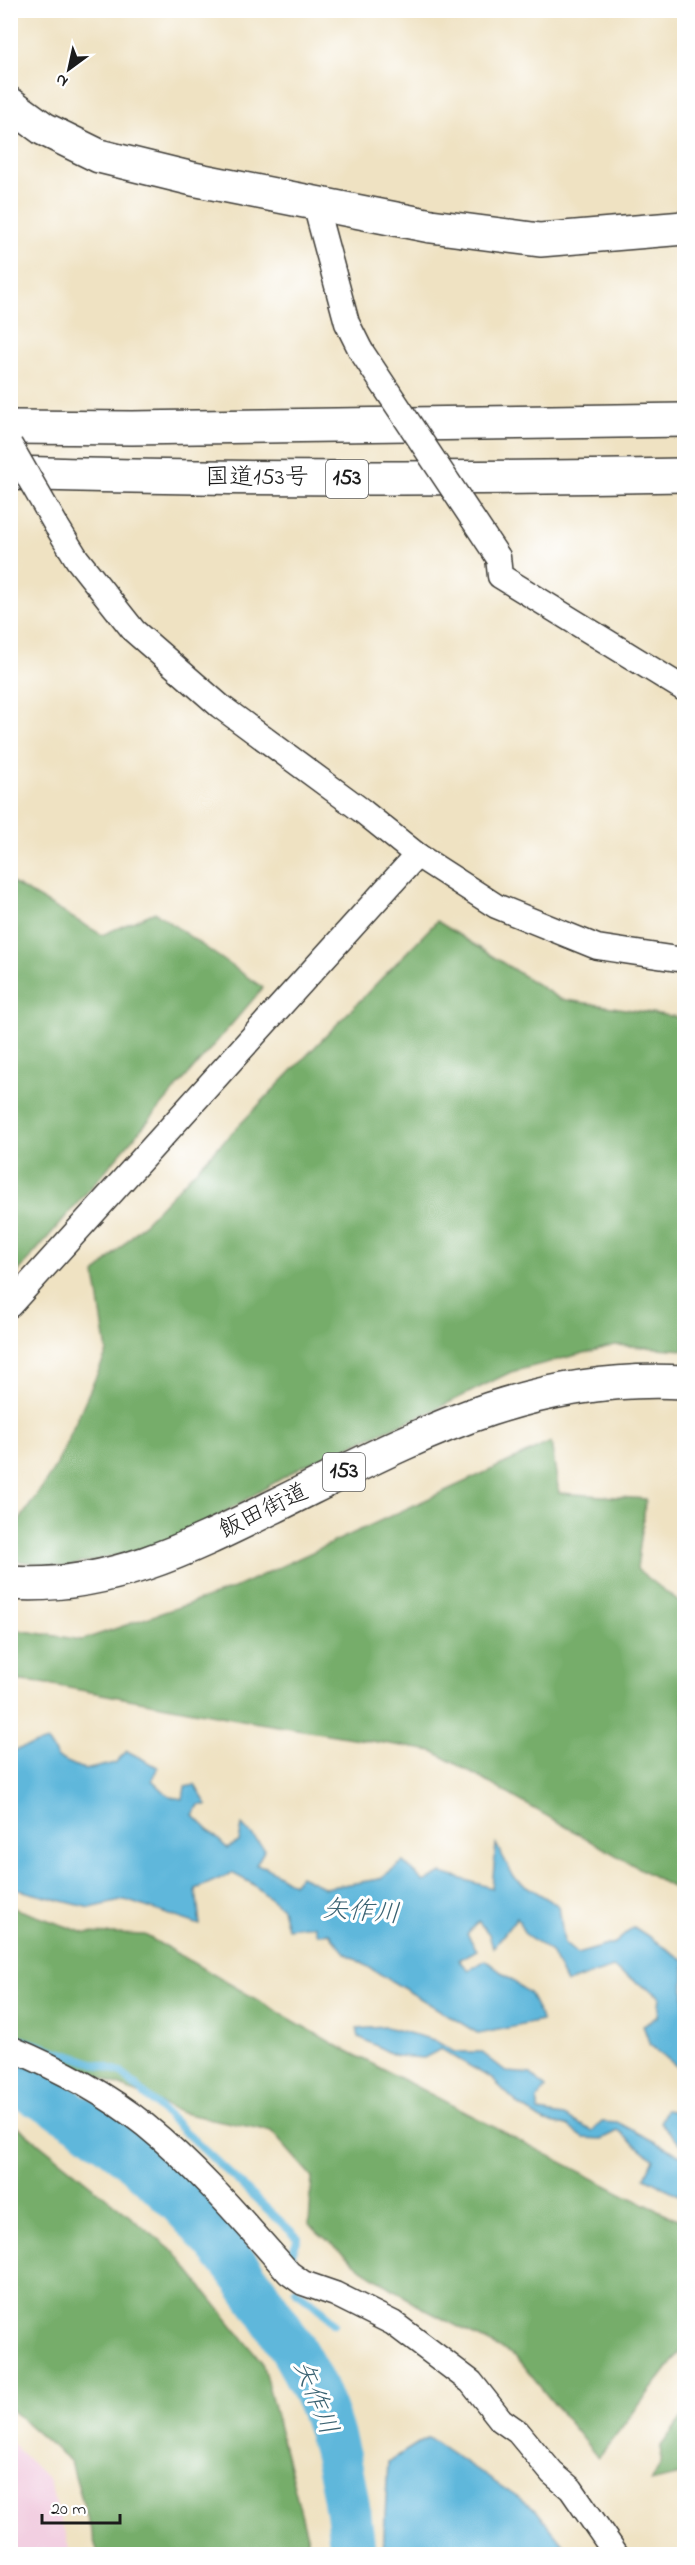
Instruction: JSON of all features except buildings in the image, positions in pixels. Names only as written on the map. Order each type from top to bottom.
[{"type":"main road","points":[[10,104],[44,129],[99,156],[193,179],[431,226],[540,240],[684,228]]},
{"type":"main road","name":"153","points":[[10,427],[132,428],[684,420]]},
{"type":"main road","name":"国道153号","points":[[10,473],[148,477],[395,479],[684,475]]},
{"type":"main road","name":"飯田街道","points":[[10,1583],[74,1582],[121,1573],[155,1562],[197,1545],[464,1416],[524,1397],[589,1384],[684,1382]]},
{"type":"street","points":[[315,204],[347,323],[361,351],[498,557],[500,576],[684,689]]},
{"type":"street","points":[[10,445],[77,559],[134,631],[220,705],[362,810],[417,855],[496,906],[597,947],[684,960]]},
{"type":"street","points":[[10,1305],[417,855]]},
{"type":"street","points":[[10,2048],[72,2077],[145,2125],[202,2178],[289,2273],[303,2283],[356,2303],[393,2323],[471,2382],[501,2420],[518,2432],[552,2473],[571,2489],[616,2554]]},
{"type":"shaded area","points":[[11,2442],[49,2480],[71,2554],[11,2554]]},
{"type":"green space","points":[[11,882],[102,935],[155,912],[263,988],[11,1280]]},
{"type":"green space","points":[[437,921],[560,999],[684,1018],[684,1350],[615,1345],[511,1372],[432,1411],[301,1467],[171,1544],[64,1567],[11,1560],[10,1522],[18,1523],[56,1466],[107,1352],[95,1274]]},
{"type":"green space","points":[[551,1442],[559,1493],[646,1499],[637,1569],[684,1606],[684,1894],[433,1751],[253,1722],[42,1683],[11,1680],[11,1629],[82,1640],[232,1589]]},
{"type":"green space","points":[[11,1907],[85,1933],[145,1935],[332,2043],[625,2195],[684,2222],[684,2347],[598,2458],[515,2356],[424,2309],[362,2269],[309,2225],[312,2177],[271,2131],[182,2113],[11,2038]]},
{"type":"green space","points":[[11,2124],[21,2129],[174,2252],[262,2362],[310,2554],[98,2554],[71,2462],[11,2410]]},
{"type":"green space","points":[[684,2415],[684,2474],[651,2482],[660,2464],[661,2446]]},
{"type":"water","points":[[47,1741],[58,1758],[85,1770],[115,1763],[127,1751],[158,1767],[152,1780],[170,1797],[183,1799],[185,1787],[195,1785],[207,1805],[199,1805],[193,1815],[227,1848],[239,1842],[242,1825],[265,1849],[256,1865],[266,1867],[293,1884],[300,1876],[325,1888],[379,1879],[403,1862],[424,1882],[442,1873],[492,1888],[496,1844],[515,1879],[559,1906],[564,1943],[577,1954],[615,1943],[634,1927],[684,1960],[684,2072],[650,2045],[643,2025],[658,2016],[660,1996],[613,1968],[566,1983],[551,1952],[524,1933],[517,1917],[493,1948],[489,1934],[478,1921],[467,1934],[477,1950],[459,1960],[469,1970],[485,1960],[530,1994],[542,2021],[479,2034],[345,1953],[329,1933],[317,1934],[314,1925],[287,1928],[282,1908],[251,1883],[232,1873],[196,1889],[200,1925],[125,1900],[90,1908],[11,1888],[11,1751]]},
{"type":"water","points":[[386,2027],[434,2040],[454,2052],[481,2052],[507,2072],[531,2074],[546,2088],[537,2099],[539,2112],[564,2116],[592,2131],[602,2122],[619,2123],[680,2155],[684,2154],[684,2198],[645,2177],[653,2159],[618,2131],[602,2139],[584,2138],[567,2126],[545,2122],[519,2105],[492,2079],[441,2049],[424,2058],[396,2056],[359,2037],[357,2029]]},
{"type":"water","points":[[666,2110],[684,2113],[684,2147],[660,2122]]},
{"type":"water","points":[[428,2437],[536,2510],[571,2554],[383,2554],[388,2462]]},
{"type":"waterway","points":[[10,2036],[121,2072],[298,2238],[287,2267]]},
{"type":"waterway","name":"矢作川","points":[[10,2081],[49,2100],[85,2122],[119,2147],[182,2203],[237,2267],[288,2342],[318,2398],[330,2430],[339,2465],[353,2554]]},
{"type":"waterway","points":[[295,2290],[323,2311],[334,2324]]}]
